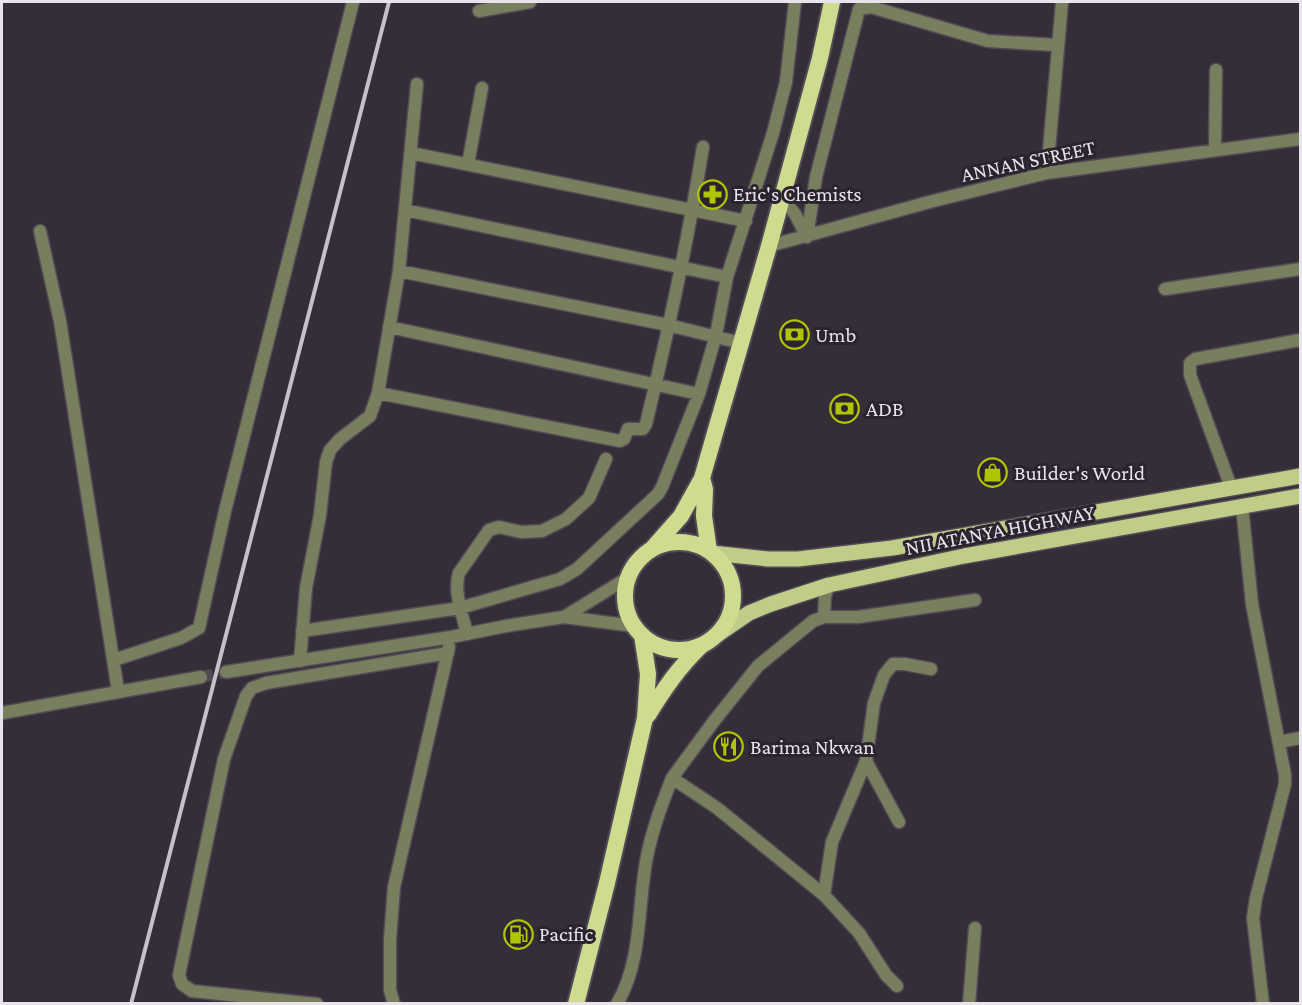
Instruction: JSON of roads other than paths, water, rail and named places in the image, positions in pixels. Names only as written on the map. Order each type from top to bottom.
[{"type":"highway","points":[[576,1004],[608,883],[645,718],[648,674],[638,631],[626,602],[629,577],[642,557],[681,516],[702,478],[769,246],[820,58],[832,2]]},
{"type":"highway","points":[[702,478],[705,489],[704,516],[711,552]]},
{"type":"highway","points":[[645,718],[682,664],[717,635],[728,620],[733,603],[732,584],[725,567],[711,552],[680,542],[665,544],[651,550]]},
{"type":"highway","points":[[638,631],[658,645],[676,650],[689,650],[701,646]]},
{"type":"main road","points":[[711,552],[758,558],[798,559],[892,548],[1300,476]]},
{"type":"main road","name":"NII ATANYA HIGHWAY","points":[[717,635],[749,613],[829,585],[964,555],[1300,496]]},
{"type":"street","points":[[114,660],[181,638],[199,628],[227,500],[353,2]]},
{"type":"street","points":[[479,11],[530,2]]},
{"type":"street","points":[[302,631],[460,608],[560,579],[577,569],[658,494],[699,394],[716,335],[727,278],[773,133],[786,82],[795,2]]},
{"type":"street","points":[[1047,173],[1062,2]]},
{"type":"street","points":[[807,237],[816,177],[859,9],[871,7],[988,41],[1057,45]]},
{"type":"street","points":[[1215,150],[1216,70]]},
{"type":"street","points":[[300,661],[306,588],[320,515],[326,462],[330,450],[340,439],[370,416],[378,393],[399,272],[417,84]]},
{"type":"street","points":[[468,164],[482,88]]},
{"type":"street","name":"ANNAN STREET","points":[[769,246],[933,201],[1047,173],[1300,139]]},
{"type":"street","points":[[378,393],[620,441],[624,439],[628,429],[645,427],[681,268],[703,147]]},
{"type":"street","points":[[411,153],[746,221]]},
{"type":"street","points":[[782,198],[795,214],[807,237]]},
{"type":"street","points":[[405,210],[727,278]]},
{"type":"street","points":[[40,231],[60,321],[118,691]]},
{"type":"street","points":[[1165,289],[1300,269]]},
{"type":"street","points":[[399,272],[668,325],[741,343]]},
{"type":"street","points":[[389,327],[699,394]]},
{"type":"street","points":[[1231,487],[1190,375],[1190,363],[1195,359],[1300,340]]},
{"type":"street","points":[[467,634],[456,579],[489,530],[499,527],[521,532],[542,531],[566,519],[589,498],[606,459]]},
{"type":"street","points":[[1242,506],[1252,604],[1279,741],[1285,784],[1253,918],[1263,1004]]},
{"type":"street","points":[[564,617],[629,577]]},
{"type":"street","points":[[824,617],[825,596],[829,585]]},
{"type":"street","points":[[617,1004],[630,975],[637,949],[644,873],[652,833],[672,778],[758,666],[813,621],[824,617],[858,617],[975,600]]},
{"type":"street","points":[[226,672],[564,617],[638,631]]},
{"type":"street","points":[[394,1004],[390,990],[390,950],[394,887],[451,637]]},
{"type":"street","points":[[317,1004],[192,991],[182,984],[179,975],[224,759],[246,696],[252,688],[266,683],[448,653]]},
{"type":"street","points":[[824,895],[832,842],[866,761],[874,703],[884,675],[893,664],[905,663],[931,669]]},
{"type":"street","points":[[2,713],[201,677]]},
{"type":"street","points":[[1279,741],[1300,738]]},
{"type":"street","points":[[866,761],[899,822]]},
{"type":"street","points":[[672,778],[717,808],[824,895],[859,933],[886,975],[897,986]]},
{"type":"street","points":[[969,1004],[975,928]]},
{"type":"tunnel","points":[[201,677],[226,672]]},
{"type":"railway","points":[[131,1004],[389,2]]},
{"type":"place","name":"Eric's Chemists","points":[[712,194]]},
{"type":"place","name":"Umb","points":[[794,335]]},
{"type":"place","name":"ADB","points":[[845,409]]},
{"type":"place","name":"Builder's World","points":[[993,473]]},
{"type":"place","name":"Barima Nkwan","points":[[729,747]]},
{"type":"place","name":"Pacific","points":[[518,934]]}]
